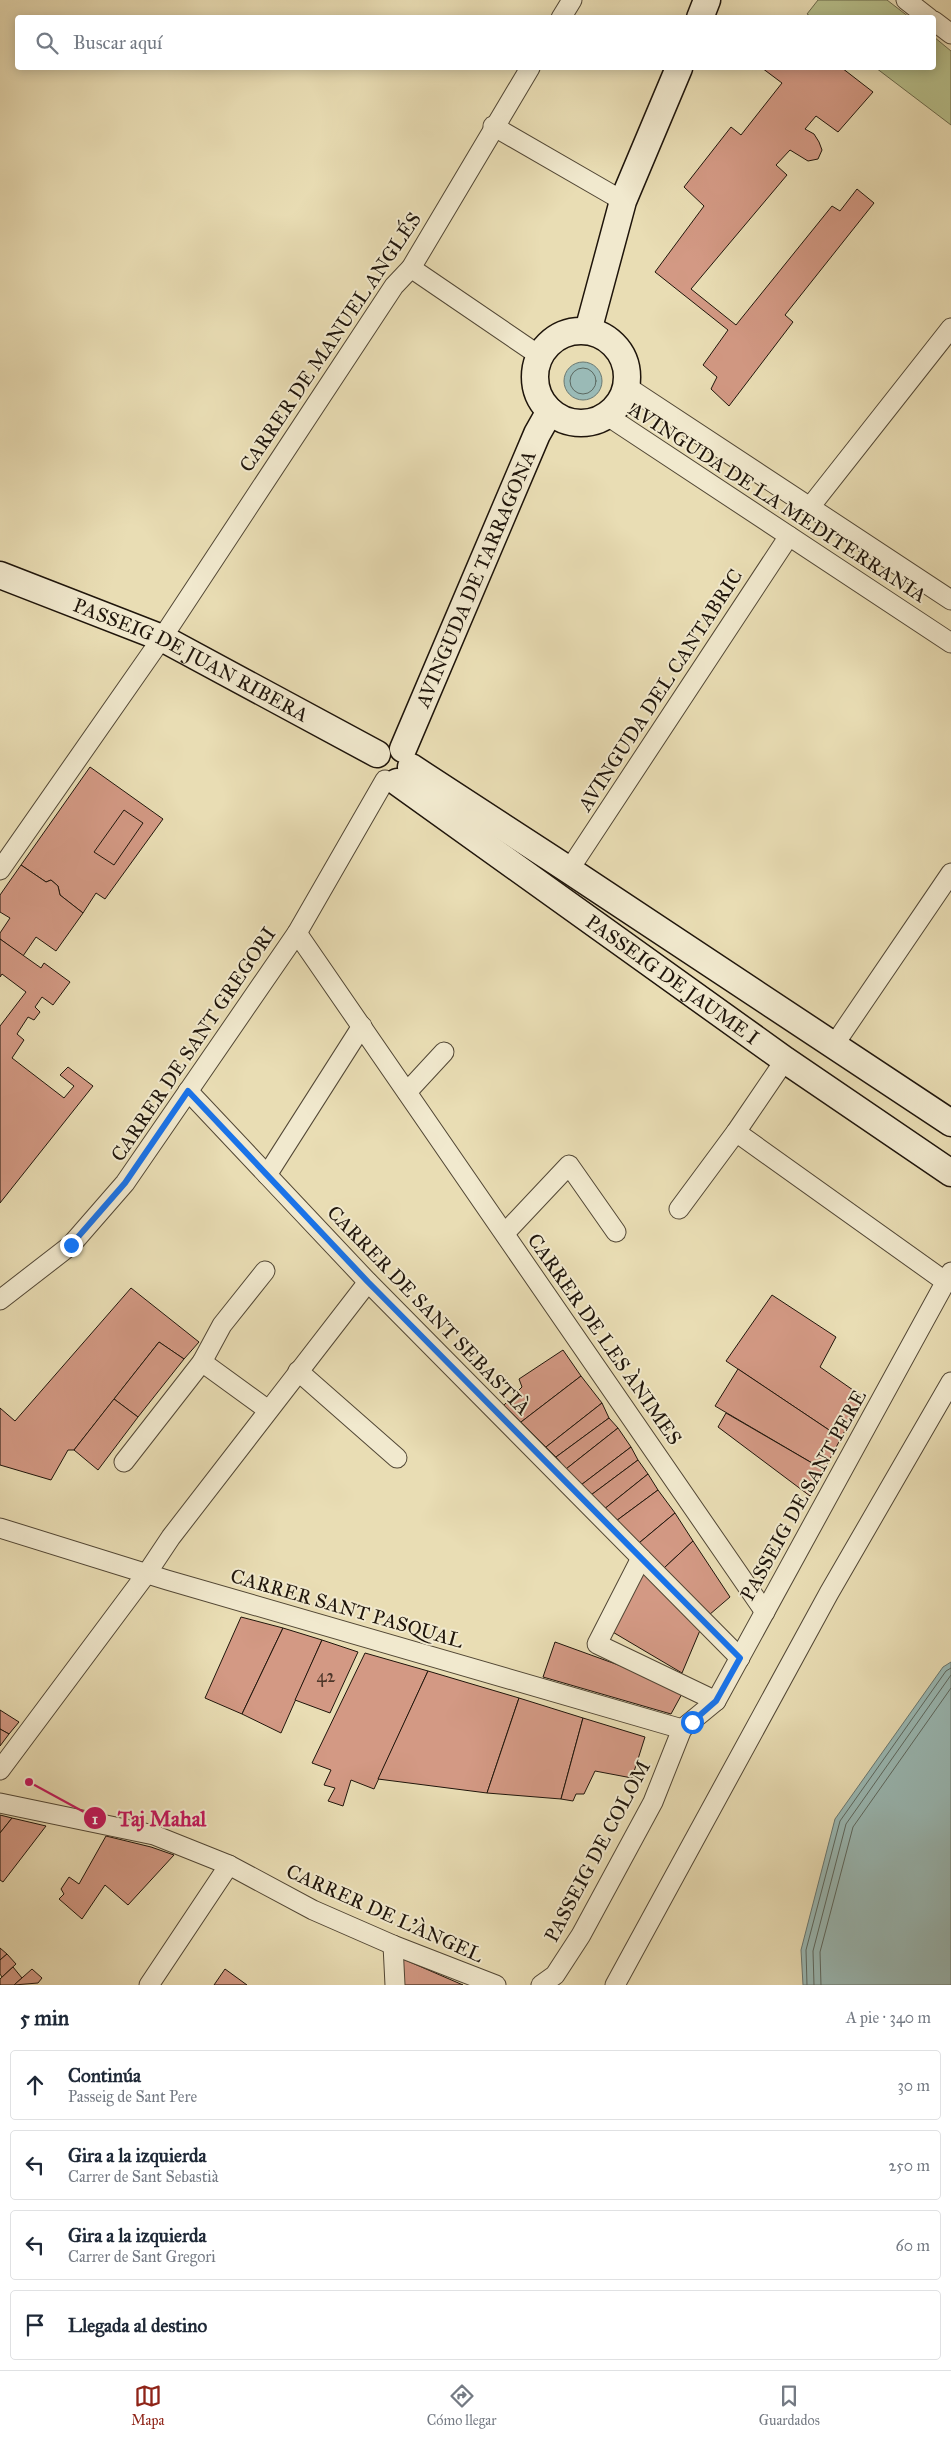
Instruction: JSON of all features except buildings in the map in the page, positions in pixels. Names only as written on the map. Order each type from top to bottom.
[{"type":"street","points":[[563,15],[572,0]]},
{"type":"street","points":[[701,15],[707,0]]},
{"type":"street","points":[[906,0],[925,15]]},
{"type":"street","points":[[936,23],[951,34]]},
{"type":"street","name":"CARRER DE MANUEL ANGLÉS","points":[[0,870],[162,638],[389,294],[411,268],[493,126],[529,70]]},
{"type":"street","points":[[588,331],[623,201],[678,70]]},
{"type":"street","points":[[493,126],[623,201]]},
{"type":"street","points":[[411,268],[540,356]]},
{"type":"street","points":[[810,507],[951,328]]},
{"type":"street","points":[[573,331],[588,331],[608,340],[623,357],[627,371],[626,386],[622,397],[606,415],[596,420],[572,422],[550,411],[541,399],[536,385],[536,370],[540,356],[548,344],[560,336],[573,331]]},
{"type":"street","name":"AVINGUDA DE LA MEDITERRANIA","points":[[626,386],[951,600]]},
{"type":"street","name":"AVINGUDA DE TARRAGONA","points":[[399,769],[537,434],[550,411]]},
{"type":"street","name":"AVINGUDA DE LA MEDITERRANIA","points":[[606,415],[951,643]]},
{"type":"street","name":"AVINGUDA DEL CANTABRIC","points":[[569,870],[789,536]]},
{"type":"street","name":"PASSEIG DE JUAN RIBERA","points":[[0,575],[162,638],[377,754],[387,746],[393,745],[399,769]]},
{"type":"street","name":"PASSEIG DE JAUME I","points":[[399,769],[569,870],[951,1124]]},
{"type":"street","name":"PASSEIG DE JAUME I","points":[[399,769],[785,1060],[951,1173]]},
{"type":"street","name":"CARRER DE SANT GREGORI","points":[[0,1300],[71,1245],[125,1183],[297,933],[399,769]]},
{"type":"street","points":[[834,1045],[951,873]]},
{"type":"street","name":"CARRER DE LES ÀNIMES","points":[[297,933],[765,1612]]},
{"type":"street","points":[[267,1175],[362,1026]]},
{"type":"street","points":[[407,1092],[444,1052]]},
{"type":"street","points":[[680,1209],[785,1060]]},
{"type":"street","name":"CARRER DE SANT SEBASTIÀ","points":[[188,1091],[368,1282],[740,1658]]},
{"type":"street","points":[[736,1132],[948,1277]]},
{"type":"street","name":"CARRER DE LES ÀNIMES","points":[[505,1233],[568,1165],[616,1232]]},
{"type":"street","points":[[124,1462],[202,1362],[222,1325],[265,1271]]},
{"type":"street","name":"PASSEIG DE SANT PERE","points":[[682,1729],[716,1701],[948,1277]]},
{"type":"street","points":[[0,1770],[147,1573],[171,1537],[368,1282]]},
{"type":"street","points":[[202,1362],[268,1410]]},
{"type":"street","points":[[298,1371],[397,1458]]},
{"type":"street","points":[[615,1985],[829,1593],[951,1382]]},
{"type":"street","name":"CARRER SANT PASQUAL","points":[[0,1528],[147,1573],[682,1729]]},
{"type":"street","points":[[641,1558],[597,1644],[716,1701]]},
{"type":"street","name":"PASSEIG DE COLOM","points":[[540,1985],[555,1975],[581,1935],[653,1802],[682,1729]]},
{"type":"street","name":"CARRER DE L'ÀNGEL","points":[[0,1803],[154,1835],[229,1865],[313,1910],[393,1945],[496,1985]]},
{"type":"street","points":[[149,1985],[229,1865]]},
{"type":"street","points":[[393,1945],[395,1985]]},
{"type":"green space","points":[[818,0],[887,0],[906,15],[809,15],[807,14]]},
{"type":"green space","points":[[936,39],[951,51],[951,125],[879,70],[936,70]]},
{"type":"water","points":[[583,362],[596,368],[602,381],[596,394],[583,400],[570,394],[564,381],[570,368]]},
{"type":"water","points":[[951,1662],[951,1985],[803,1985],[801,1950],[835,1819],[943,1667]]},
{"type":"place","name":"Taj Mahal","points":[[29,1782]]},
{"type":"route","points":[[71,1245],[125,1183],[188,1091],[368,1282],[740,1658],[716,1701],[692,1722]]}]
